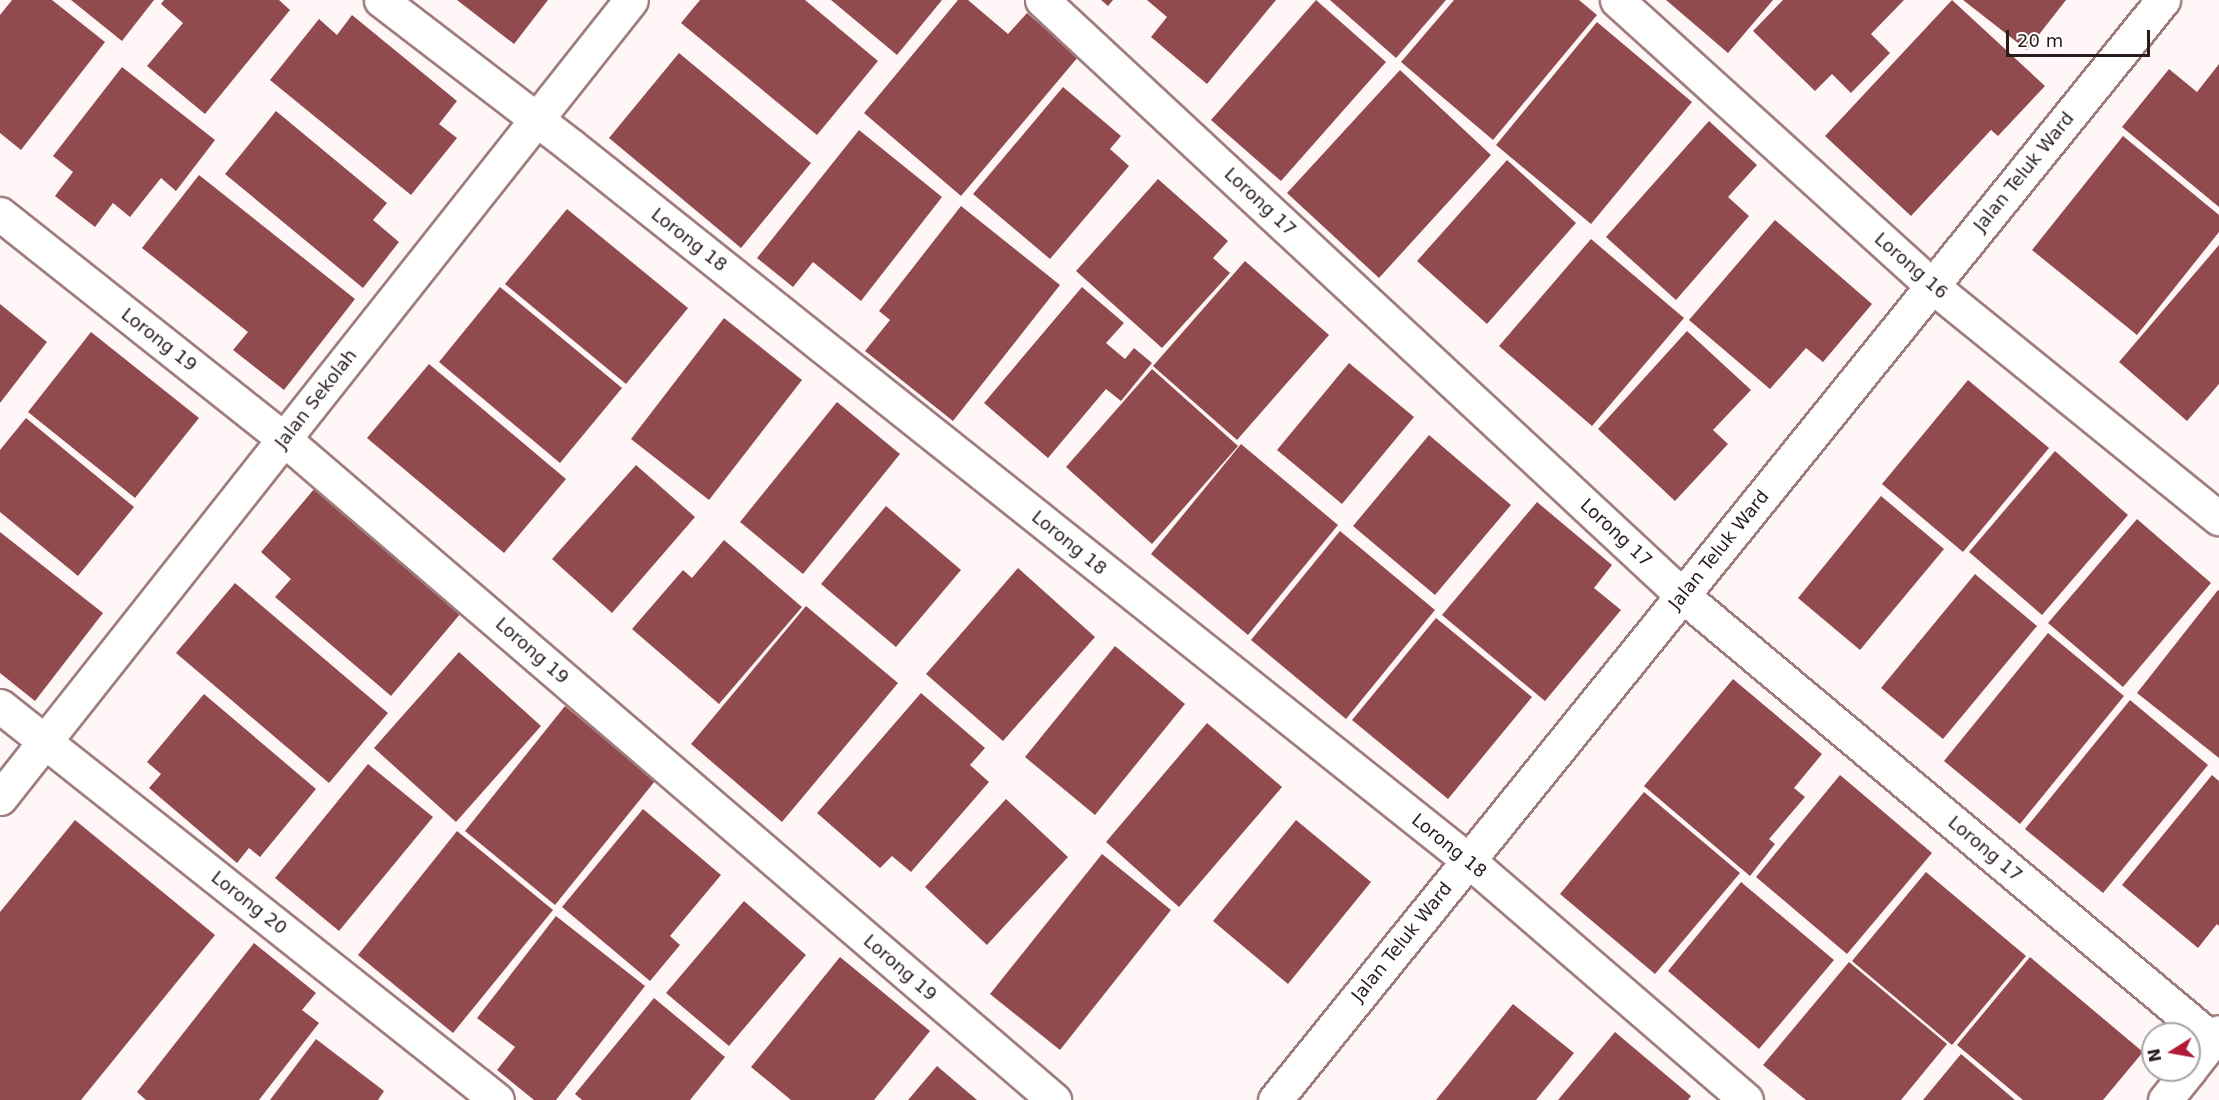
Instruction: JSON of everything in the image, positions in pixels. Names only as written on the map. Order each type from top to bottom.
[{"type":"street","name":"Lorong 18","points":[[381,0],[537,119],[1468,860],[1746,1100]]},
{"type":"street","name":"Jalan Sekolah","points":[[0,798],[632,0]]},
{"type":"street","name":"Lorong 17","points":[[1042,0],[1682,595],[2216,1036]]},
{"type":"street","name":"Lorong 16","points":[[1617,0],[1932,286],[2219,518]]},
{"type":"street","name":"Jalan Teluk Ward","points":[[1275,1100],[2163,0]]},
{"type":"street","name":"Lorong 19","points":[[0,214],[284,439],[1054,1100]]},
{"type":"street","name":"Lorong 20","points":[[0,706],[497,1100]]},
{"type":"street","points":[[2201,1055],[2216,1036]]},
{"type":"street","points":[[2165,1100],[2179,1082]]},
{"type":"building","points":[[12,0],[52,0],[105,42],[21,150],[0,133],[0,15]]},
{"type":"building","points":[[71,0],[154,0],[122,41]]},
{"type":"building","points":[[164,0],[279,0],[290,10],[205,114],[147,66],[183,23],[161,4]]},
{"type":"building","points":[[457,0],[548,0],[514,44]]},
{"type":"building","points":[[700,0],[805,0],[878,61],[817,135],[681,23]]},
{"type":"building","points":[[831,0],[942,0],[897,55]]},
{"type":"building","points":[[958,0],[968,0],[1008,34],[1027,13],[1078,57],[961,196],[864,113]]},
{"type":"building","points":[[1101,0],[1113,0],[1108,6]]},
{"type":"building","points":[[1147,0],[1276,0],[1207,84],[1151,37],[1167,17]]},
{"type":"building","points":[[1316,0],[1386,62],[1281,181],[1211,120]]},
{"type":"building","points":[[1330,0],[1446,0],[1396,58]]},
{"type":"building","points":[[1454,0],[1579,0],[1597,15],[1493,140],[1401,62]]},
{"type":"building","points":[[1666,0],[1773,0],[1728,53]]},
{"type":"building","points":[[1783,0],[1904,0],[1871,34],[1890,53],[1851,93],[1832,74],[1815,91],[1753,31]]},
{"type":"building","points":[[1952,0],[2045,86],[1998,136],[1991,130],[1911,216],[1825,136]]},
{"type":"building","points":[[1963,0],[2066,0],[2027,50]]},
{"type":"building","points":[[352,15],[457,101],[439,124],[457,138],[411,195],[270,80],[319,19],[337,35]]},
{"type":"building","points":[[1597,22],[1692,102],[1591,224],[1496,145]]},
{"type":"building","points":[[679,53],[811,163],[741,248],[609,138]]},
{"type":"building","points":[[2219,64],[2219,207],[2122,127],[2169,69],[2197,92]]},
{"type":"building","points":[[122,67],[215,140],[176,191],[161,178],[130,217],[113,203],[95,227],[55,196],[73,172],[53,156]]},
{"type":"building","points":[[1400,70],[1491,155],[1379,278],[1287,193]]},
{"type":"building","points":[[1063,87],[1121,136],[1110,149],[1129,166],[1050,259],[973,194]]},
{"type":"building","points":[[276,111],[387,203],[373,220],[399,242],[363,288],[225,174]]},
{"type":"building","points":[[1709,121],[1757,165],[1728,197],[1749,216],[1676,300],[1606,237]]},
{"type":"building","points":[[859,130],[942,197],[861,301],[813,262],[793,287],[757,258]]},
{"type":"building","points":[[2123,136],[2219,215],[2219,232],[2137,335],[2032,250]]},
{"type":"building","points":[[1507,160],[1576,223],[1487,324],[1417,261]]},
{"type":"building","points":[[199,175],[355,299],[284,390],[233,350],[248,332],[142,248]]},
{"type":"building","points":[[1158,179],[1228,241],[1213,258],[1230,273],[1162,348],[1076,271]]},
{"type":"building","points":[[961,206],[1060,285],[953,421],[865,351],[890,320],[879,311]]},
{"type":"building","points":[[567,209],[688,308],[626,384],[505,284]]},
{"type":"building","points":[[1775,220],[1872,304],[1823,362],[1806,348],[1770,389],[1689,320]]},
{"type":"building","points":[[1591,239],[1684,318],[1592,426],[1499,346]]},
{"type":"building","points":[[2219,245],[2219,384],[2187,421],[2119,362]]},
{"type":"building","points":[[1245,261],[1329,335],[1237,440],[1153,366]]},
{"type":"building","points":[[500,287],[622,388],[560,463],[439,362]]},
{"type":"building","points":[[1082,287],[1124,323],[1106,343],[1125,359],[1134,348],[1152,363],[1121,401],[1106,389],[1048,458],[984,403]]},
{"type":"building","points":[[0,304],[47,342],[0,403]]},
{"type":"building","points":[[724,318],[802,380],[709,500],[631,439]]},
{"type":"building","points":[[1687,331],[1751,390],[1713,430],[1728,444],[1675,501],[1598,429]]},
{"type":"building","points":[[91,332],[199,418],[135,498],[28,412]]},
{"type":"building","points":[[1349,363],[1414,417],[1342,504],[1277,450]]},
{"type":"building","points":[[429,364],[566,479],[504,553],[367,438]]},
{"type":"building","points":[[1152,369],[1238,446],[1152,544],[1066,467]]},
{"type":"building","points":[[1968,380],[2049,448],[1963,552],[1882,484]]},
{"type":"building","points":[[837,402],[900,454],[803,574],[740,522]]},
{"type":"building","points":[[26,418],[134,507],[78,576],[0,512],[0,450]]},
{"type":"building","points":[[1429,435],[1511,505],[1435,595],[1353,526]]},
{"type":"building","points":[[1241,444],[1338,525],[1248,635],[1151,554]]},
{"type":"building","points":[[2055,451],[2128,515],[2042,615],[1969,552]]},
{"type":"building","points":[[636,465],[695,517],[612,613],[552,559]]},
{"type":"building","points":[[315,488],[461,613],[391,696],[275,597],[291,579],[261,552]]},
{"type":"building","points":[[1881,496],[1944,549],[1860,650],[1798,598]]},
{"type":"building","points":[[1537,502],[1612,565],[1594,588],[1621,610],[1545,701],[1442,615]]},
{"type":"building","points":[[886,506],[961,570],[896,647],[821,584]]},
{"type":"building","points":[[2137,519],[2211,583],[2123,687],[2048,623]]},
{"type":"building","points":[[1340,531],[1435,610],[1346,719],[1251,640]]},
{"type":"building","points":[[0,532],[103,613],[35,701],[0,673]]},
{"type":"building","points":[[724,540],[802,607],[719,704],[632,629],[683,570],[692,578]]},
{"type":"building","points":[[1018,568],[1095,637],[1003,741],[926,674]]},
{"type":"building","points":[[1975,574],[2037,626],[1943,739],[1881,688]]},
{"type":"building","points":[[235,583],[388,713],[329,783],[176,653]]},
{"type":"building","points":[[2219,591],[2219,758],[2137,693]]},
{"type":"building","points":[[806,606],[898,683],[782,822],[691,744]]},
{"type":"building","points":[[1436,618],[1532,697],[1448,799],[1352,720]]},
{"type":"building","points":[[2048,633],[2124,696],[2020,824],[1944,761]]},
{"type":"building","points":[[1115,646],[1185,704],[1095,815],[1025,757]]},
{"type":"building","points":[[459,652],[541,726],[456,822],[374,748]]},
{"type":"building","points":[[1733,679],[1822,754],[1794,788],[1805,797],[1769,839],[1775,844],[1750,876],[1644,786]]},
{"type":"building","points":[[921,693],[985,748],[970,765],[989,782],[911,872],[892,856],[880,868],[817,813]]},
{"type":"building","points":[[204,694],[316,789],[260,857],[249,848],[237,863],[149,788],[161,774],[147,762]]},
{"type":"building","points":[[2130,700],[2208,765],[2103,893],[2025,829]]},
{"type":"building","points":[[565,706],[655,781],[555,905],[465,831]]},
{"type":"building","points":[[1207,723],[1282,787],[1179,907],[1106,842]]},
{"type":"building","points":[[368,764],[433,817],[339,931],[275,878]]},
{"type":"building","points":[[1840,775],[1932,853],[1847,954],[1756,877]]},
{"type":"building","points":[[2212,775],[2219,781],[2219,926],[2217,924],[2198,948],[2122,885]]},
{"type":"building","points":[[1644,792],[1740,873],[1655,974],[1560,894]]},
{"type":"building","points":[[1006,799],[1068,857],[987,945],[925,887]]},
{"type":"building","points":[[643,809],[721,875],[670,936],[680,945],[650,981],[562,907]]},
{"type":"building","points":[[75,820],[215,935],[81,1100],[0,1100],[0,912]]},
{"type":"building","points":[[1296,820],[1371,882],[1288,984],[1213,921]]},
{"type":"building","points":[[457,831],[553,910],[453,1033],[358,955]]},
{"type":"building","points":[[1102,854],[1171,910],[1060,1050],[990,994]]},
{"type":"building","points":[[1926,872],[2026,956],[1952,1045],[1852,961]]},
{"type":"building","points":[[1741,882],[1834,960],[1759,1049],[1668,971]]},
{"type":"building","points":[[744,901],[806,955],[729,1046],[666,993]]},
{"type":"building","points":[[556,916],[645,986],[556,1100],[534,1100],[497,1070],[515,1047],[477,1018]]},
{"type":"building","points":[[254,943],[316,993],[302,1010],[319,1023],[259,1100],[146,1100],[137,1092]]},
{"type":"building","points":[[840,957],[930,1031],[874,1100],[791,1100],[751,1067]]},
{"type":"building","points":[[2030,957],[2141,1050],[2141,1054],[2103,1100],[2023,1100],[1957,1045]]},
{"type":"building","points":[[1849,962],[1947,1044],[1901,1100],[1806,1100],[1763,1065]]},
{"type":"building","points":[[654,998],[725,1057],[690,1100],[582,1100],[575,1094]]},
{"type":"building","points":[[1513,1004],[1574,1053],[1536,1100],[1436,1100]]},
{"type":"building","points":[[1615,1032],[1691,1096],[1688,1100],[1558,1100]]},
{"type":"building","points":[[316,1039],[384,1091],[378,1100],[270,1100]]},
{"type":"building","points":[[1961,1054],[2015,1100],[1923,1100]]},
{"type":"building","points":[[937,1066],[977,1100],[908,1100]]}]
